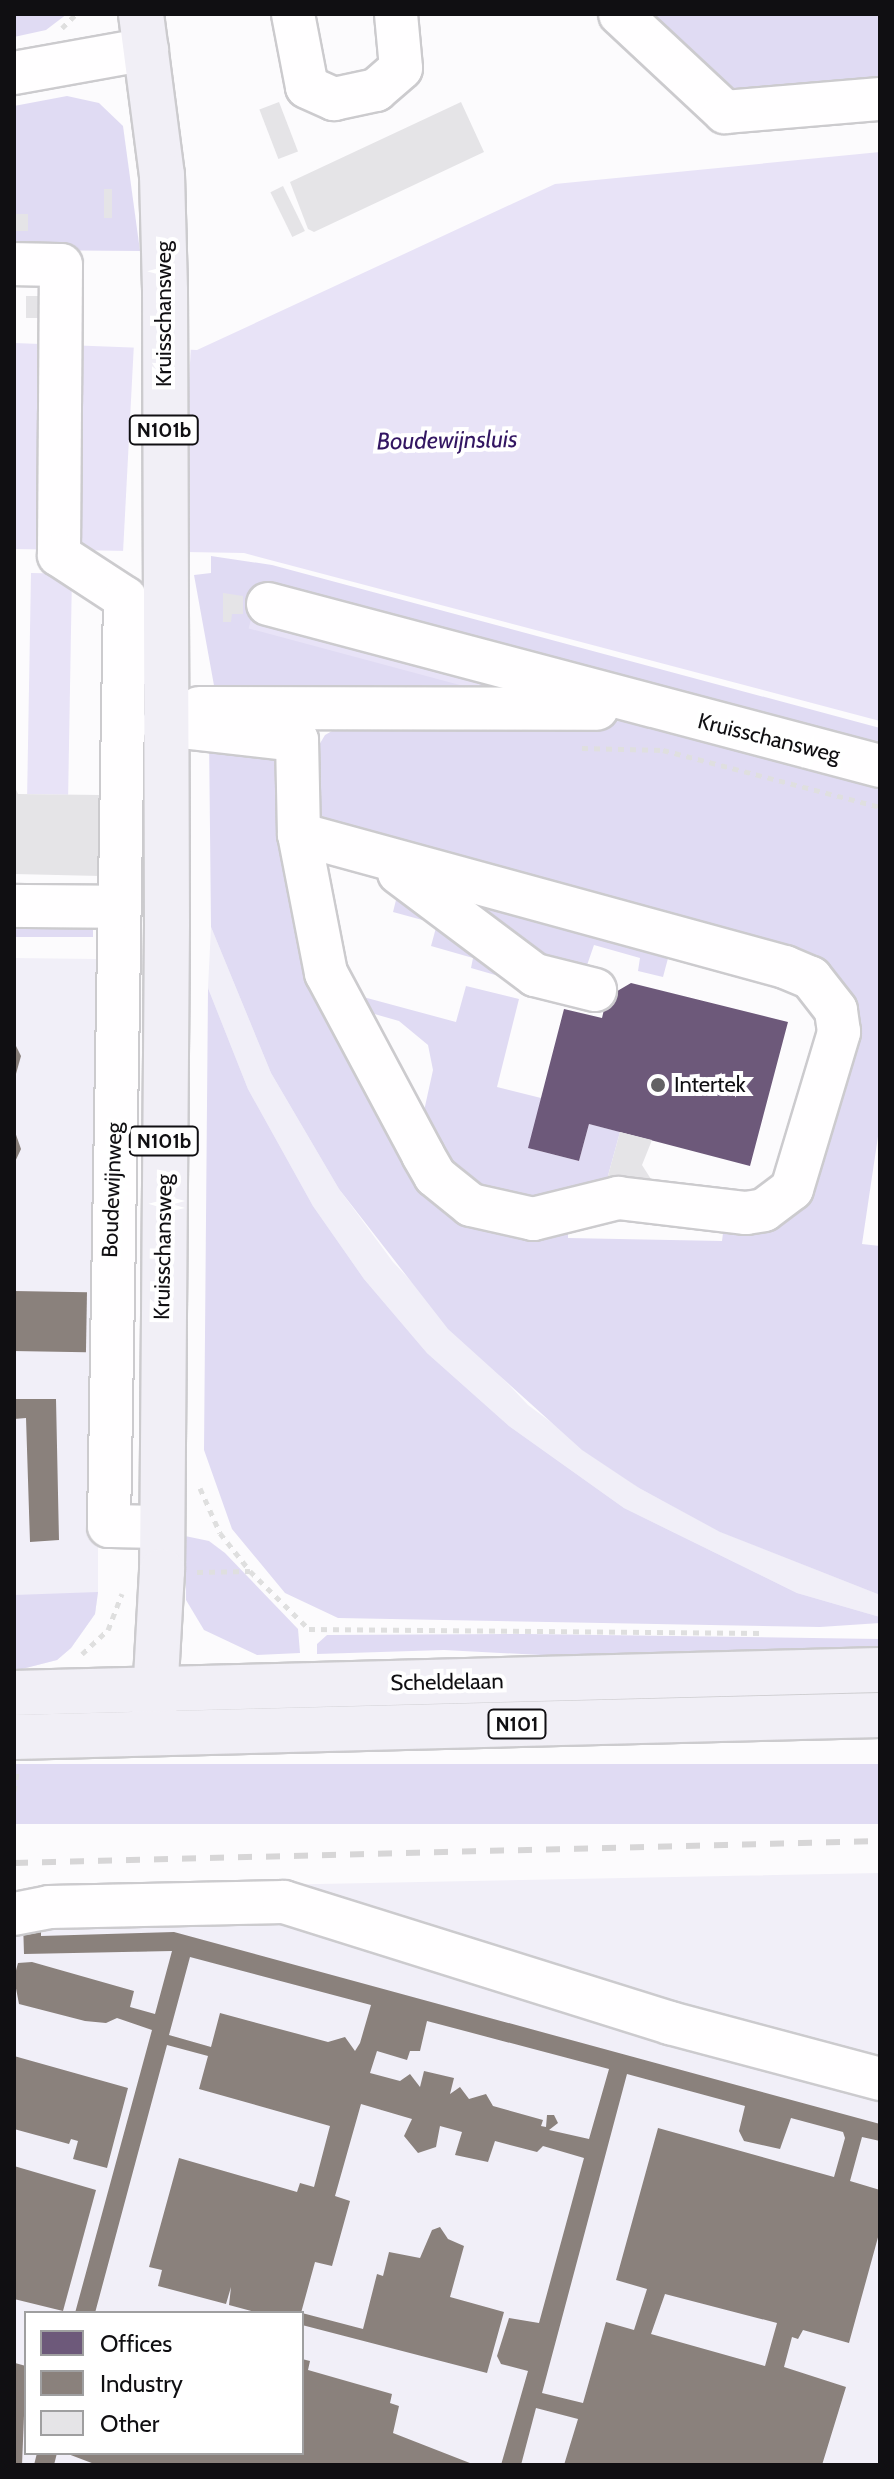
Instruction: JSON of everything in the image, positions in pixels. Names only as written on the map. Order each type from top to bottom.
[{"type":"main road","name":"Kruisschansweg","points":[[144,32],[162,175],[165,291],[163,719],[167,924],[144,1527],[162,1571],[153,1733]]},
{"type":"main road","name":"Scheldelaan","points":[[14,1693],[880,1670]]},
{"type":"main road","name":"Scheldelaan","points":[[14,1737],[880,1715]]},
{"type":"street","points":[[293,14],[307,87],[334,99],[376,90],[401,68],[396,14]]},
{"type":"street","points":[[620,14],[725,112],[880,99]]},
{"type":"street","points":[[14,73],[144,32]]},
{"type":"street","points":[[14,264],[61,265],[59,555],[125,598],[120,907],[14,906]]},
{"type":"street","name":"Kruisschansweg","points":[[268,604],[658,710],[880,766]]},
{"type":"street","name":"Kruisschansweg","points":[[163,719],[300,705],[658,710]]},
{"type":"street","points":[[163,719],[297,740],[299,834],[316,936],[342,1011],[435,1176],[471,1205],[533,1219],[632,1198],[746,1213],[764,1210],[792,1189],[839,1032],[836,1010],[811,978],[785,967],[382,860],[299,834]]},
{"type":"street","points":[[382,860],[535,975],[595,990]]},
{"type":"street","name":"Boudewijnweg","points":[[120,907],[109,1526],[144,1527]]},
{"type":"street","points":[[14,1914],[49,1907],[284,1902],[670,2023],[880,2079]]},
{"type":"path","points":[[568,747],[663,750],[880,807]]},
{"type":"path","points":[[162,1571],[250,1571],[309,1629],[774,1634]]},
{"type":"shaded area","points":[[14,14],[67,14],[46,30],[14,37]]},
{"type":"shaded area","points":[[637,14],[880,14],[880,87],[731,101]]},
{"type":"shaded area","points":[[67,96],[99,103],[123,126],[140,251],[14,250],[14,106]]},
{"type":"shaded area","points":[[211,556],[272,565],[880,728],[880,753],[258,591],[250,628],[478,689],[482,673],[542,690],[215,691],[194,575],[211,573]]},
{"type":"shaded area","points":[[652,721],[880,781],[880,1123],[862,1244],[880,1246],[880,1595],[720,1532],[639,1488],[582,1450],[448,1329],[339,1189],[271,1073],[211,927],[209,735],[273,749],[296,890],[428,1183],[568,1221],[568,1238],[722,1241],[724,1225],[777,1218],[849,1043],[795,948],[317,821],[311,786],[319,745],[325,735],[348,722]]},
{"type":"shaded area","points":[[399,888],[523,983],[471,968],[473,958],[431,946],[437,924],[393,912]]},
{"type":"shaded area","points":[[452,890],[671,947],[663,977],[638,971],[640,958],[594,945],[585,971],[548,963]]},
{"type":"shaded area","points":[[14,925],[93,925],[93,937],[14,937]]},
{"type":"shaded area","points":[[211,927],[271,1073],[339,1189],[393,1262],[528,1405],[639,1488],[721,1532],[880,1595],[880,1617],[797,1593],[624,1508],[509,1426],[427,1353],[364,1279],[313,1206],[248,1089],[208,988]]},
{"type":"shaded area","points":[[14,958],[97,959],[98,1592],[95,1614],[71,1648],[57,1660],[14,1671]]},
{"type":"shaded area","points":[[466,986],[519,999],[497,1087],[541,1098],[532,1149],[579,1161],[589,1124],[620,1132],[606,1183],[594,1191],[508,1201],[451,1170],[422,1120],[433,1070],[428,1045],[399,1021],[350,1007],[341,991],[456,1022]]},
{"type":"shaded area","points":[[208,988],[248,1089],[313,1206],[364,1279],[427,1353],[509,1426],[624,1508],[797,1593],[880,1617],[880,1623],[820,1627],[338,1618],[285,1593],[232,1529],[204,1450]]},
{"type":"shaded area","points":[[185,1536],[209,1541],[225,1553],[298,1629],[300,1653],[257,1655],[204,1630],[186,1600]]},
{"type":"shaded area","points":[[98,1592],[95,1614],[71,1648],[57,1660],[14,1671],[14,1595]]},
{"type":"shaded area","points":[[527,1634],[880,1639],[880,1649],[577,1657],[444,1650],[317,1654],[317,1644],[327,1635]]},
{"type":"shaded area","points":[[14,1764],[880,1764],[880,1824],[14,1824]]},
{"type":"shaded area","points":[[880,1873],[880,2465],[14,2465],[14,1890]]},
{"type":"water","name":"Boudewijnsluis","points":[[880,152],[880,721],[244,553],[14,549],[14,343],[197,350],[555,184]]},
{"type":"water","points":[[31,573],[72,574],[68,795],[27,794]]},
{"type":"water","points":[[253,612],[482,673],[478,690],[249,628]]},
{"type":"pier","points":[[134,343],[191,346],[180,557],[123,554]]},
{"type":"building: Offices","name":"Intertek","points":[[631,983],[788,1022],[750,1166],[589,1124],[579,1161],[528,1148],[564,1009],[602,1018],[607,997]]},
{"type":"building: Industry","points":[[14,1042],[21,1056],[14,1081]]},
{"type":"building: Industry","points":[[14,1129],[21,1149],[14,1164]]},
{"type":"building: Industry","points":[[14,1291],[87,1292],[86,1352],[14,1351]]},
{"type":"building: Industry","points":[[14,1399],[56,1399],[59,1540],[30,1542],[26,1418],[14,1419]]},
{"type":"building: Industry","points":[[41,1889],[41,1936],[174,1932],[880,2124],[880,2141],[862,2137],[850,2181],[880,2190],[880,2230],[849,2343],[803,2330],[798,2339],[792,2337],[784,2367],[846,2387],[822,2465],[564,2465],[578,2419],[536,2408],[521,2465],[501,2465],[528,2371],[501,2364],[497,2356],[509,2318],[539,2323],[584,2158],[543,2146],[537,2152],[495,2141],[488,2162],[455,2155],[462,2132],[440,2126],[436,2147],[418,2153],[404,2136],[412,2119],[361,2104],[335,2196],[350,2201],[332,2266],[315,2262],[302,2311],[252,2311],[229,2305],[231,2287],[226,2304],[158,2286],[162,2270],[149,2267],[179,2158],[297,2192],[300,2183],[314,2187],[330,2126],[199,2089],[208,2056],[167,2045],[96,2311],[76,2311],[152,2030],[117,2018],[106,2023],[85,2021],[19,2004],[14,1978],[18,1963],[32,1962],[134,1991],[130,2007],[155,2014],[172,1951],[24,1954],[22,1890]],"holes":[[[190,1957],[371,2005],[360,2043],[355,2051],[345,2037],[328,2042],[220,2013],[211,2047],[169,2035]],[[427,2021],[609,2069],[589,2139],[549,2130],[558,2123],[554,2115],[547,2115],[546,2127],[541,2126],[543,2120],[493,2106],[486,2094],[469,2099],[460,2087],[450,2094],[454,2078],[424,2071],[420,2087],[410,2074],[400,2081],[370,2073],[377,2051],[407,2060],[410,2051],[420,2051]],[[627,2074],[745,2106],[739,2131],[744,2141],[780,2149],[791,2118],[843,2132],[845,2138],[834,2177],[658,2128],[616,2280],[647,2289],[634,2330],[606,2322],[583,2403],[542,2393]],[[665,2294],[777,2323],[765,2366],[651,2334]]]},
{"type":"building: Industry","points":[[14,2056],[128,2088],[107,2168],[73,2159],[78,2141],[71,2139],[69,2144],[14,2129]]},
{"type":"building: Industry","points":[[14,2166],[96,2190],[63,2311],[14,2299]]},
{"type":"building: Industry","points":[[440,2227],[448,2239],[464,2246],[450,2297],[504,2312],[487,2373],[304,2326],[304,2314],[363,2329],[377,2274],[383,2276],[389,2252],[420,2258],[432,2230]]},
{"type":"building: Industry","points":[[304,2360],[310,2361],[308,2370],[392,2394],[390,2403],[399,2406],[393,2433],[475,2465],[97,2465],[71,2455],[304,2455]]},
{"type":"building: Industry","points":[[15,2363],[24,2365],[24,2416],[22,2465],[14,2465]]},
{"type":"building: Industry","points":[[36,2455],[56,2455],[54,2465],[34,2465]]},
{"type":"building: Other","points":[[279,102],[298,151],[278,159],[259,110]]},
{"type":"building: Other","points":[[461,102],[484,152],[314,232],[308,229],[290,182]]},
{"type":"building: Other","points":[[283,186],[305,231],[292,237],[270,192]]},
{"type":"building: Other","points":[[104,189],[112,189],[112,218],[104,218]]},
{"type":"building: Other","points":[[16,214],[28,214],[28,231],[16,231]]},
{"type":"building: Other","points":[[26,296],[40,296],[40,318],[26,318]]},
{"type":"building: Other","points":[[223,593],[243,596],[243,614],[232,614],[231,622],[223,622]]},
{"type":"building: Other","points":[[14,785],[18,794],[101,795],[100,876],[14,874]]},
{"type":"building: Other","points":[[620,1132],[652,1140],[642,1165],[656,1187],[606,1183]]},
{"type":"railway","points":[[14,1863],[880,1841]]},
{"type":"place","name":"Intertek","points":[[658,1085]]}]
